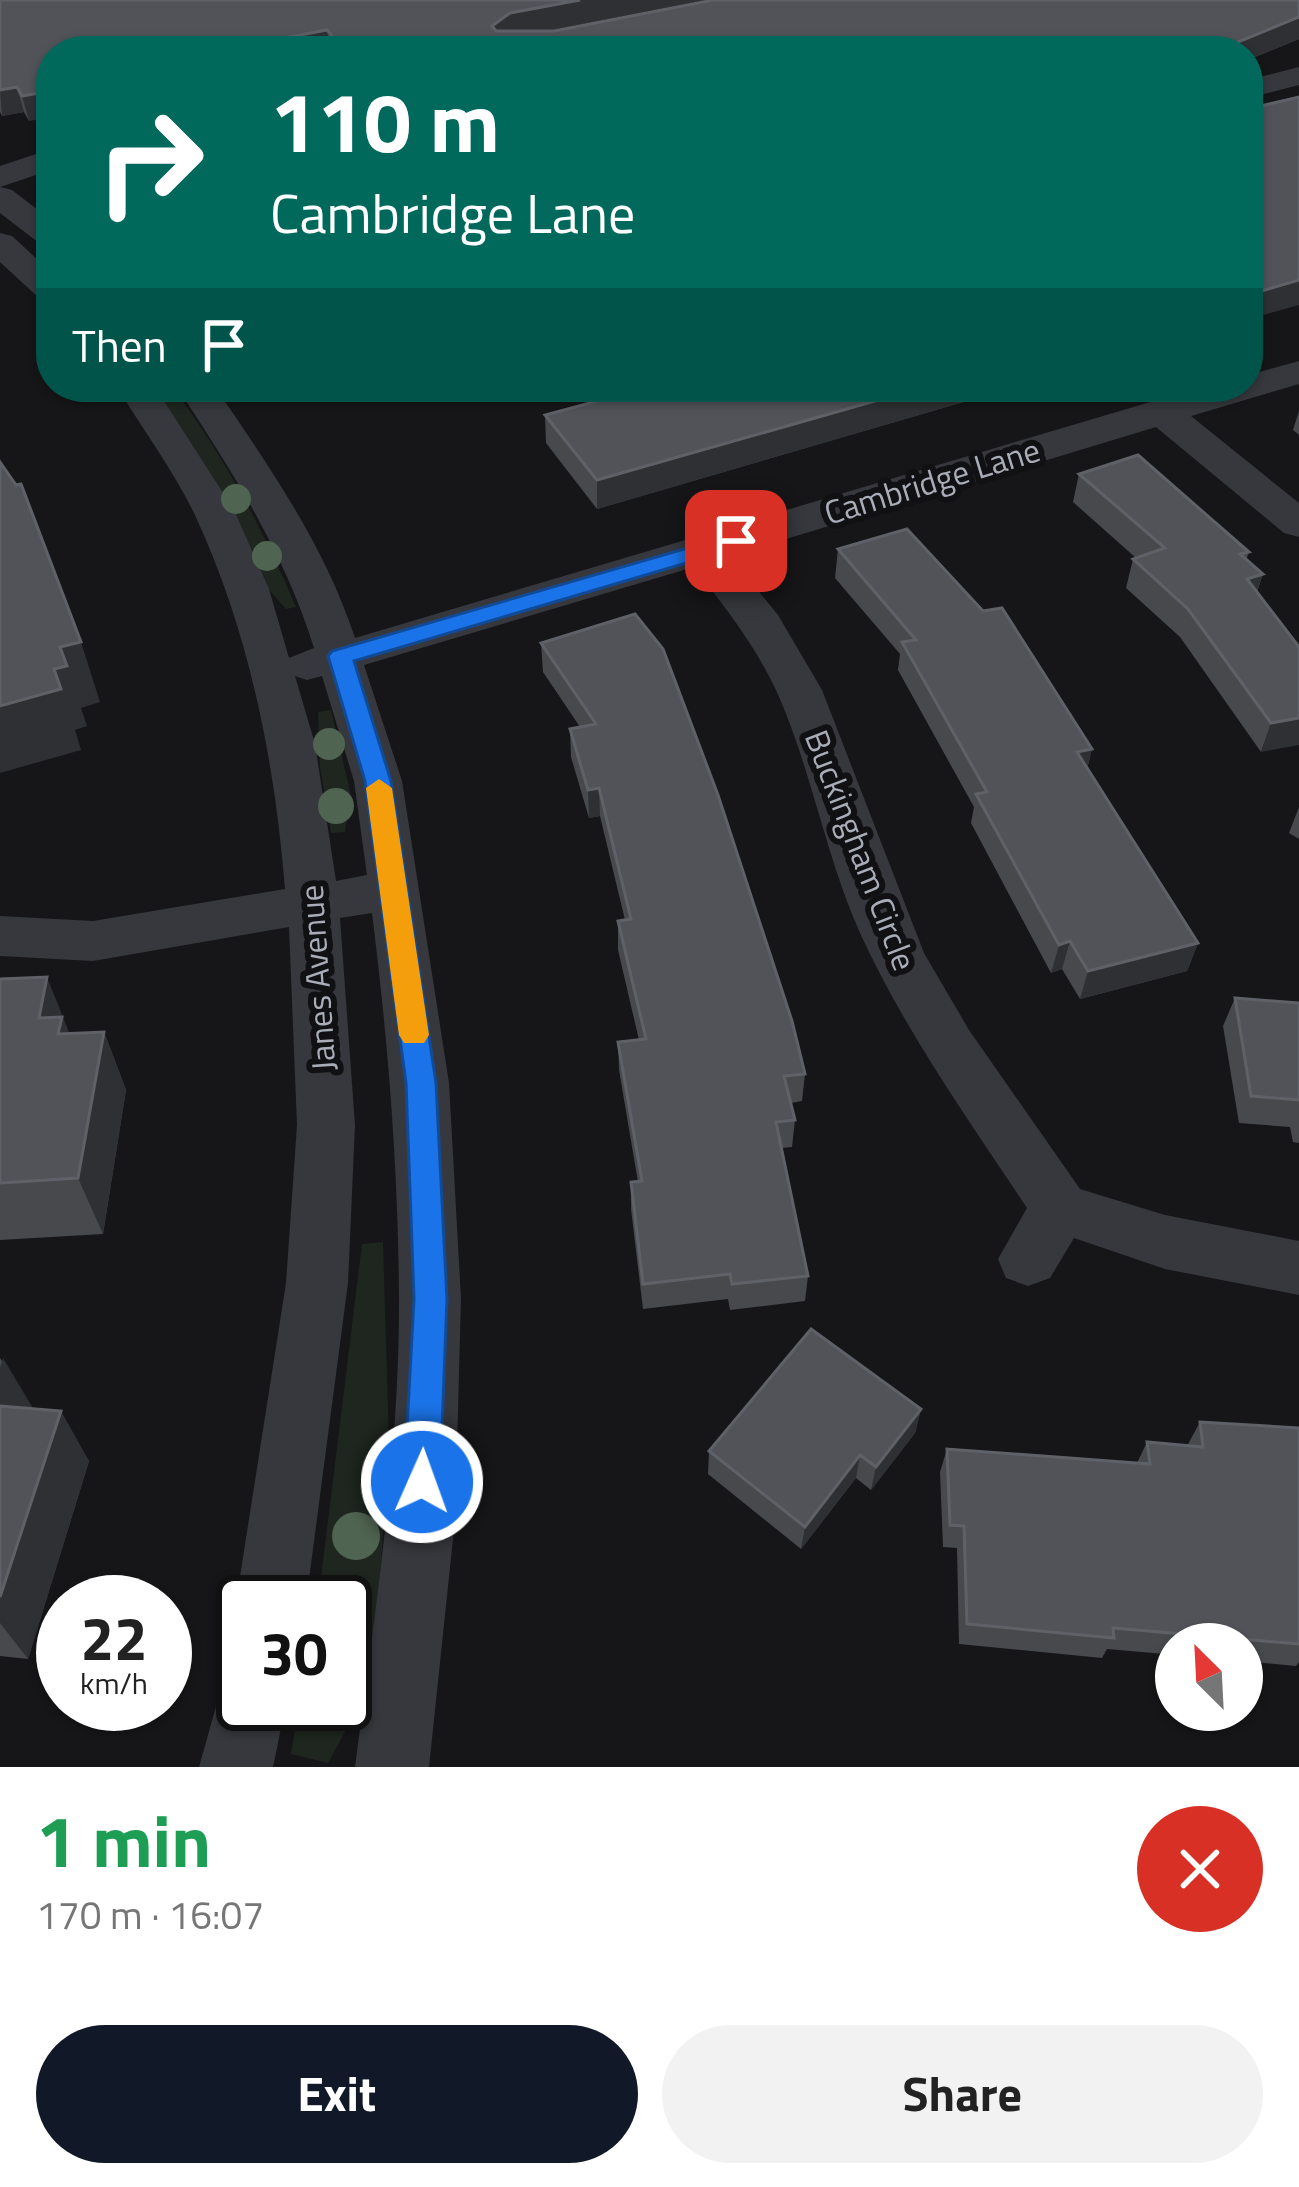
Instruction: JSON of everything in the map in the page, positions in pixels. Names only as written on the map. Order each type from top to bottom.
[{"type":"street","points":[[1263,84],[1299,76]]},
{"type":"street","points":[[0,177],[36,164]]},
{"type":"street","points":[[0,197],[36,225]]},
{"type":"street","points":[[0,243],[36,277]]},
{"type":"street","name":"Cambridge Lane","points":[[1263,382],[1299,372]]},
{"type":"street","name":"Janes Avenue","points":[[146,402],[214,510],[247,589],[291,744],[305,825],[322,1006],[326,1125],[317,1282],[275,1575]]},
{"type":"street","points":[[205,402],[293,542],[319,595],[340,656],[378,781],[421,1083],[430,1299],[422,1520],[392,1767]]},
{"type":"street","name":"Cambridge Lane","points":[[272,674],[704,551],[1193,402]]},
{"type":"street","points":[[1161,411],[1299,524]]},
{"type":"street","name":"Buckingham Circle","points":[[704,551],[762,625],[799,690],[885,930],[916,989],[959,1061],[1060,1208]]},
{"type":"street","points":[[0,937],[93,940],[394,890]]},
{"type":"street","points":[[1028,1259],[1060,1208],[1165,1242],[1299,1268]]},
{"type":"street","points":[[236,1767],[244,1731]]},
{"type":"shaded area","points":[[162,402],[182,402],[225,465],[296,607],[286,609],[270,591],[207,468]]},
{"type":"shaded area","points":[[331,710],[350,791],[345,832],[331,833],[320,767],[318,712]]},
{"type":"shaded area","points":[[383,1242],[389,1442],[372,1641],[372,1575],[321,1575],[362,1244]]},
{"type":"shaded area","points":[[295,1731],[346,1731],[328,1763],[291,1754]]},
{"type":"building","points":[[0,0],[580,0],[510,13],[492,26],[496,31],[554,31],[713,0],[1299,0],[1299,17],[1253,36],[332,36],[327,30],[295,36],[36,36],[36,94],[22,96],[17,87],[0,90]]},
{"type":"building","points":[[1299,97],[1299,280],[1263,291],[1263,105]]},
{"type":"building","points":[[593,402],[871,402],[597,480],[545,415]]},
{"type":"building","points":[[1138,455],[1249,552],[1240,554],[1263,574],[1247,579],[1299,647],[1299,718],[1271,723],[1188,609],[1133,559],[1165,548],[1079,474]]},
{"type":"building","points":[[0,462],[16,485],[21,484],[81,642],[60,647],[67,666],[54,669],[61,689],[0,706]]},
{"type":"building","points":[[907,529],[983,611],[1002,608],[1092,749],[1077,752],[1198,943],[1088,971],[1070,941],[1059,945],[976,794],[987,792],[902,642],[916,640],[838,549]]},
{"type":"building","points":[[635,614],[663,649],[718,795],[792,1021],[805,1074],[784,1076],[795,1120],[776,1122],[808,1276],[732,1284],[730,1274],[643,1284],[631,1182],[642,1181],[618,1042],[646,1039],[618,921],[631,919],[599,788],[588,790],[570,729],[596,724],[541,643]]},
{"type":"building","points":[[47,977],[39,1018],[62,1017],[58,1034],[104,1032],[78,1178],[0,1183],[0,979]]},
{"type":"building","points":[[1235,998],[1299,1003],[1299,1100],[1251,1096]]},
{"type":"building","points":[[811,1329],[921,1409],[876,1467],[860,1455],[805,1527],[709,1451]]},
{"type":"building","points":[[0,1406],[61,1411],[0,1597]]},
{"type":"building","points":[[1200,1422],[1299,1428],[1299,1644],[1263,1641],[1263,1623],[1155,1623],[1155,1632],[1113,1628],[1114,1638],[967,1624],[964,1526],[950,1525],[947,1449],[1150,1464],[1147,1442],[1203,1447]]},
{"type":"slow traffic","points":[[379,788],[414,1035]]},
{"type":"route","points":[[422,1482],[430,1299],[421,1083],[378,781],[340,656],[736,541]]}]
